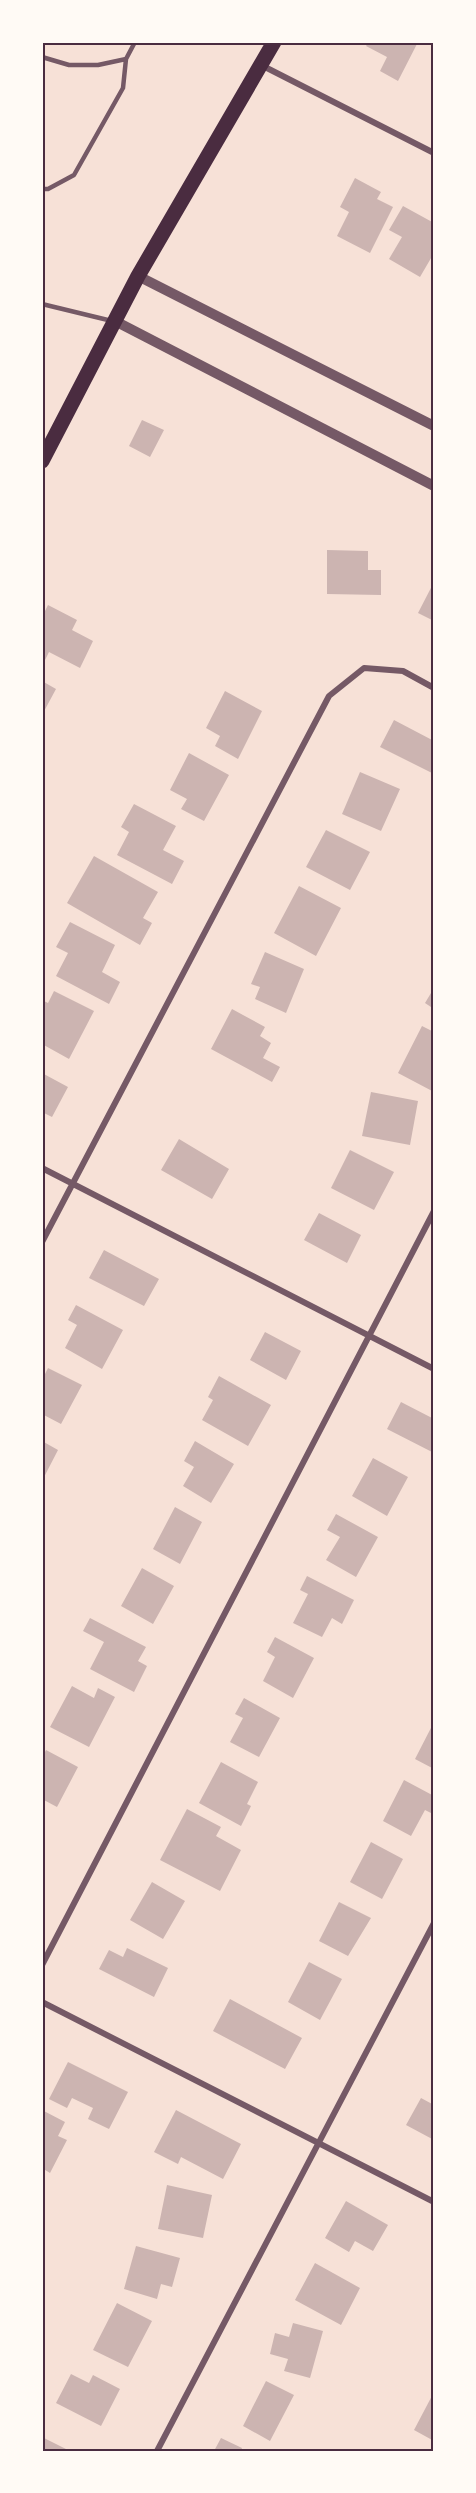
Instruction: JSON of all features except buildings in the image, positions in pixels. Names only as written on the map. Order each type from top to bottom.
[{"type":"main road","points":[[42,461],[138,276],[274,42]]},
{"type":"street","points":[[261,65],[434,153]]},
{"type":"street","points":[[138,276],[434,426]]},
{"type":"street","points":[[115,321],[434,486]]},
{"type":"street","points":[[42,1242],[329,696],[364,668],[403,671],[434,688]]},
{"type":"street","points":[[42,1168],[434,1368]]},
{"type":"street","points":[[42,1965],[434,1210]]},
{"type":"street","points":[[158,2451],[434,1923]]},
{"type":"street","points":[[42,2002],[434,2202]]},
{"type":"lane","points":[[42,189],[48,189],[74,175],[123,88],[126,59],[135,42]]},
{"type":"lane","points":[[42,57],[69,65],[98,65],[126,59]]},
{"type":"lane","points":[[42,304],[115,321]]}]
